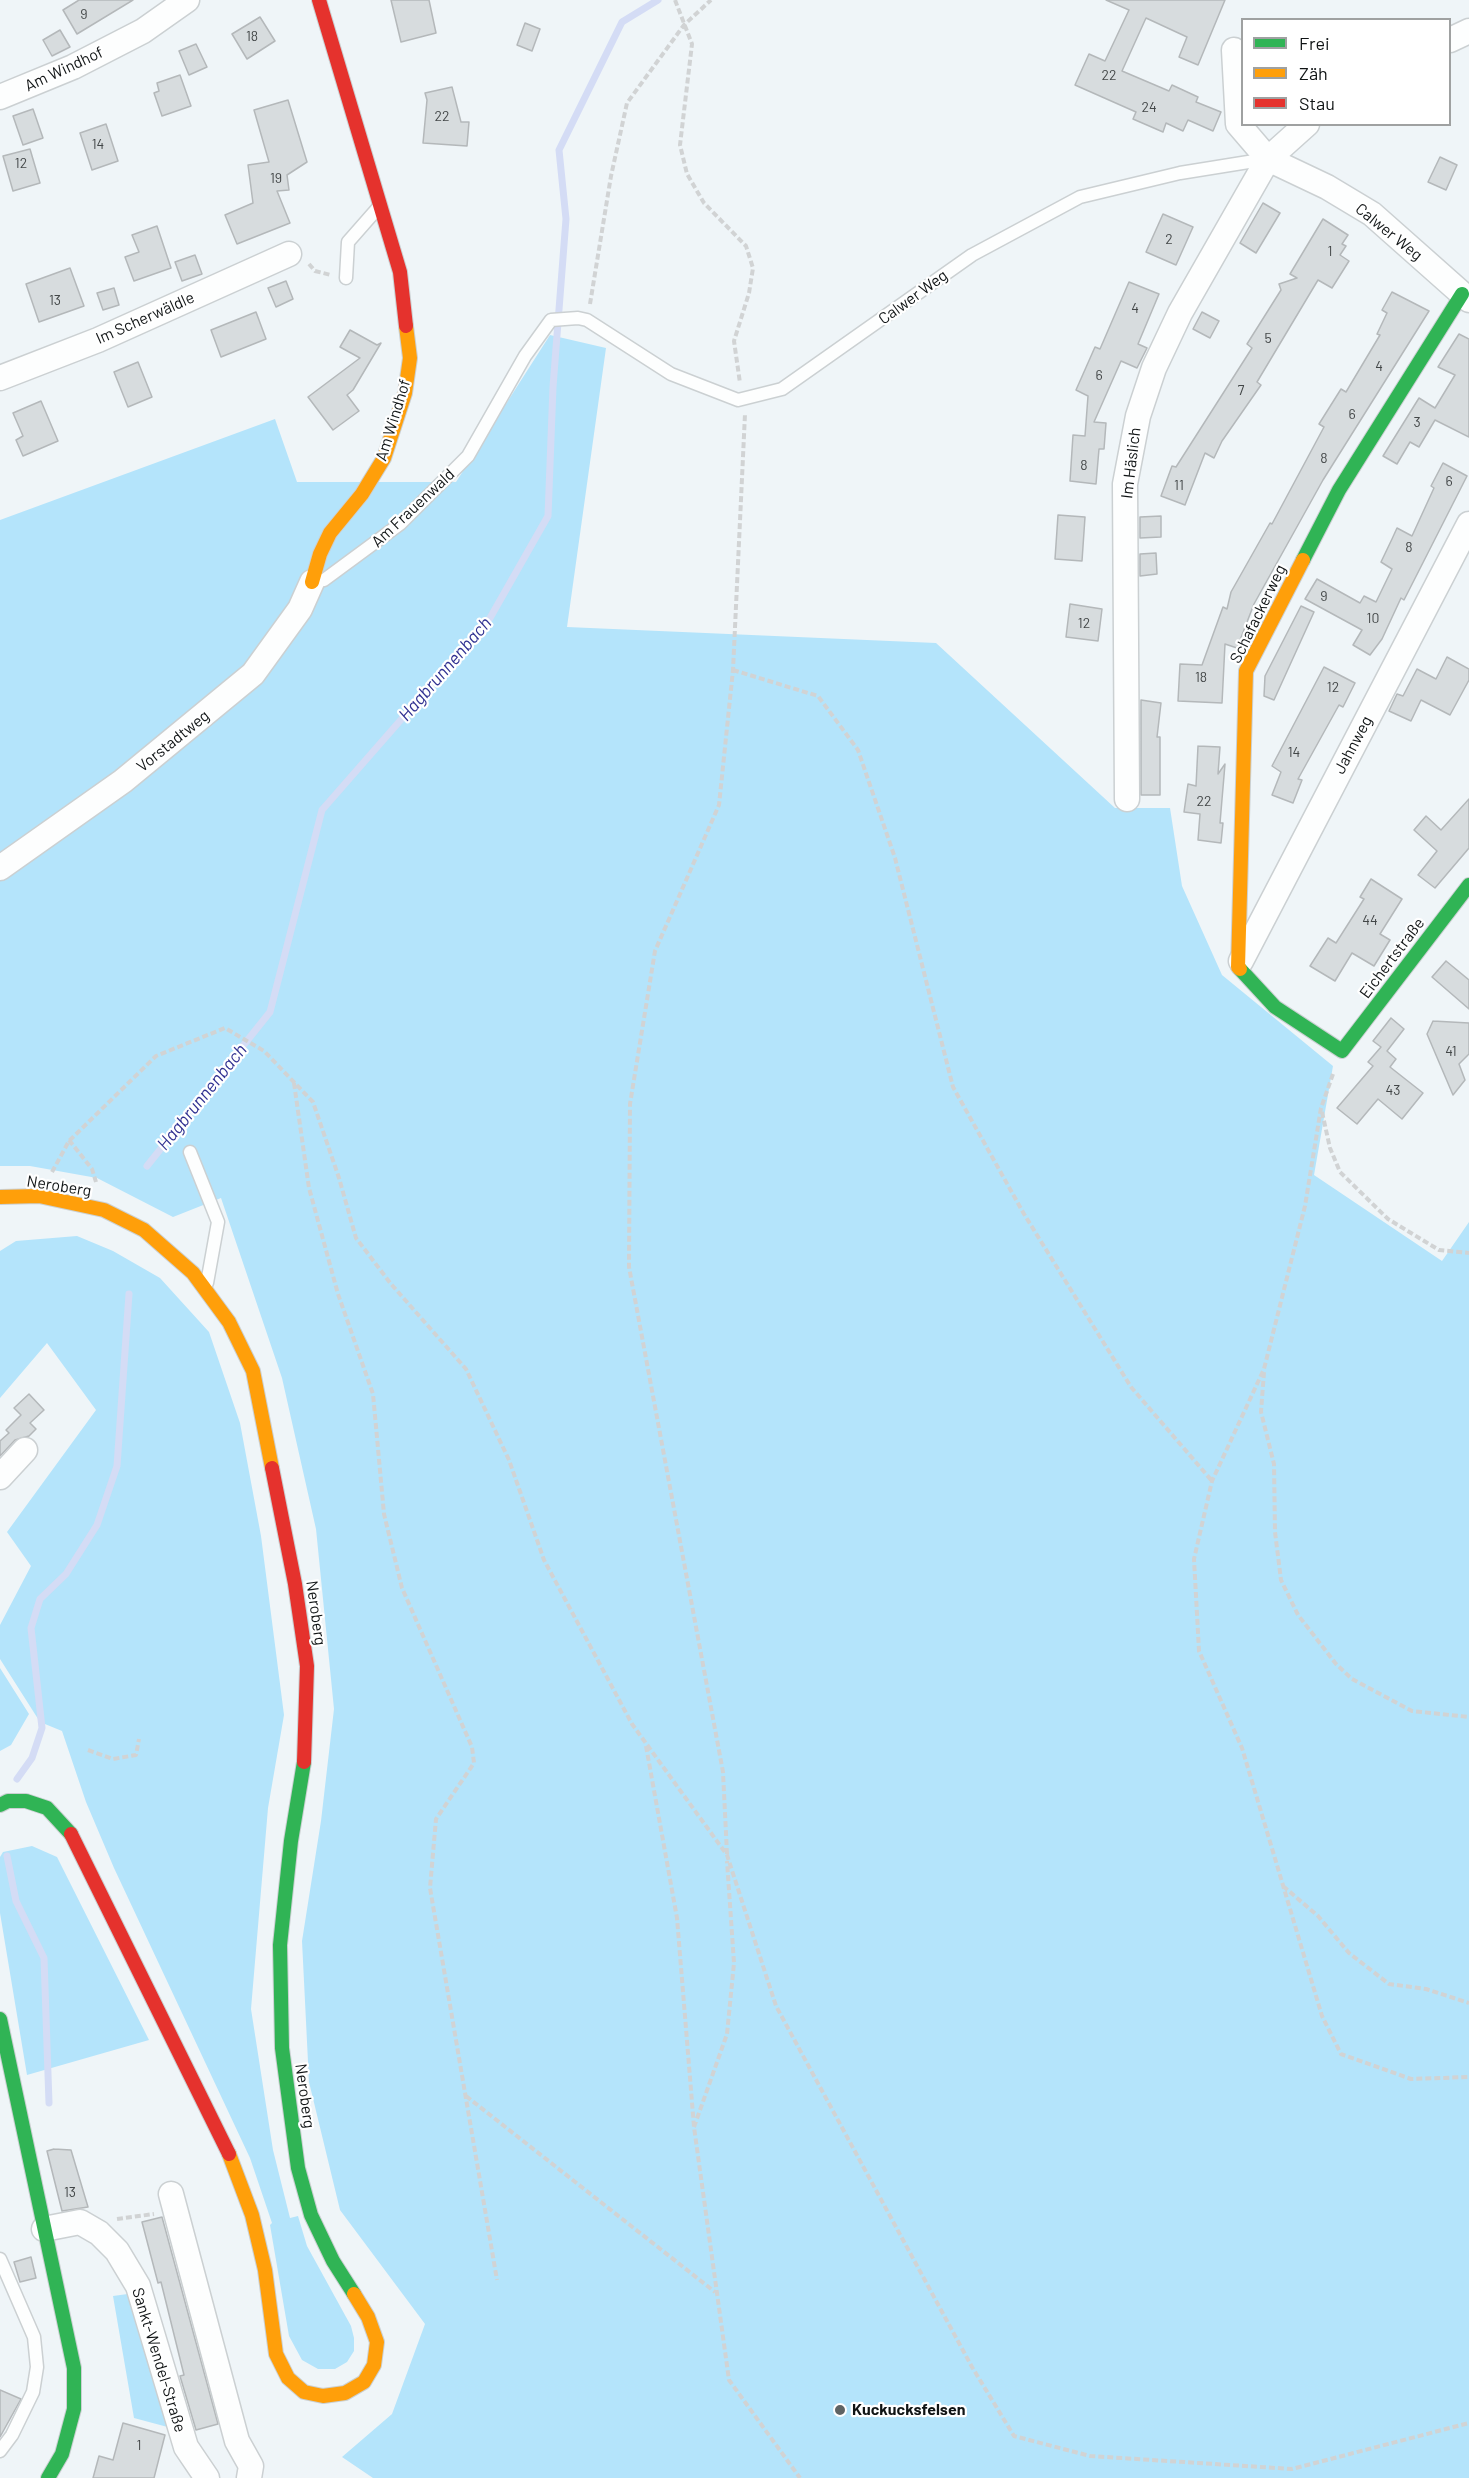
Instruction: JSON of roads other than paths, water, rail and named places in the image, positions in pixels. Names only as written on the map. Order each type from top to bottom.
[{"type":"street","name":"Am Windhof","points":[[0,97],[73,67],[143,31],[188,0]]},
{"type":"street","name":"Am Windhof","points":[[312,582],[330,534],[362,494],[384,458],[405,393],[410,358],[400,272],[378,207],[319,0]]},
{"type":"street","points":[[1451,39],[1469,32]]},
{"type":"street","name":"Calwer Weg","points":[[1234,50],[1238,124],[1268,159],[1328,187],[1372,214],[1465,297]]},
{"type":"street","name":"Im Häslich","points":[[1126,799],[1125,484],[1131,440],[1154,368],[1180,313],[1268,159],[1304,126]]},
{"type":"street","name":"Im Scherwäldle","points":[[0,378],[98,340],[297,256]]},
{"type":"street","name":"Schafackerweg","points":[[1238,966],[1246,671],[1339,490],[1465,297]]},
{"type":"street","name":"Jahnweg","points":[[1238,966],[1469,524]]},
{"type":"street","name":"Vorstadtweg","points":[[0,868],[123,781],[253,675],[300,609],[312,582]]},
{"type":"street","name":"Eichertstraße","points":[[1238,966],[1275,1007],[1342,1051],[1469,885]]},
{"type":"street","name":"Neroberg","points":[[0,1197],[39,1196],[104,1210],[144,1230],[194,1273],[229,1322],[253,1371],[297,1596],[307,1666],[306,1746],[291,1841],[280,1945],[282,2048],[298,2168],[311,2215],[333,2261],[368,2317],[377,2342],[374,2365],[364,2382],[345,2393],[323,2396],[304,2392],[288,2378],[276,2354],[265,2270],[252,2215],[233,2162],[84,1859],[68,1829],[47,1808],[26,1801],[8,1801],[0,1805]]},
{"type":"street","points":[[0,1477],[25,1450]]},
{"type":"street","points":[[0,2019],[74,2368],[74,2409],[62,2454],[48,2478]]},
{"type":"street","points":[[173,2203],[237,2441],[251,2466],[249,2478]]},
{"type":"street","name":"Sankt-Wendel-Straße","points":[[44,2229],[80,2222],[99,2233],[117,2252],[138,2286],[186,2447],[207,2478]]},
{"type":"lane","name":"Calwer Weg","points":[[583,319],[671,374],[738,400],[782,389],[972,255],[1080,197],[1180,173],[1268,159]]},
{"type":"lane","points":[[346,278],[348,242],[378,207]]},
{"type":"lane","name":"Am Frauenwald","points":[[312,582],[324,580],[378,542],[434,493],[468,456],[525,356],[551,320],[583,319]]},
{"type":"lane","points":[[190,1152],[218,1222],[205,1290]]},
{"type":"lane","points":[[0,2259],[34,2337],[37,2367],[33,2392],[12,2435],[0,2451]]},
{"type":"waterway","name":"Hagbrunnenbach","points":[[147,1166],[270,1012],[322,810],[490,618],[548,516],[553,387],[566,219],[559,150],[622,22],[658,0]]},
{"type":"waterway","name":"Hagbrunnenbach","points":[[17,1779],[32,1758],[42,1728],[31,1628],[40,1599],[66,1574],[97,1525],[117,1466],[129,1294]]},
{"type":"waterway","name":"Hagbrunnenbach","points":[[7,1856],[16,1901],[44,1958],[49,2103]]},
{"type":"place","name":"Kuckucksfelsen","points":[[840,2410]]}]
